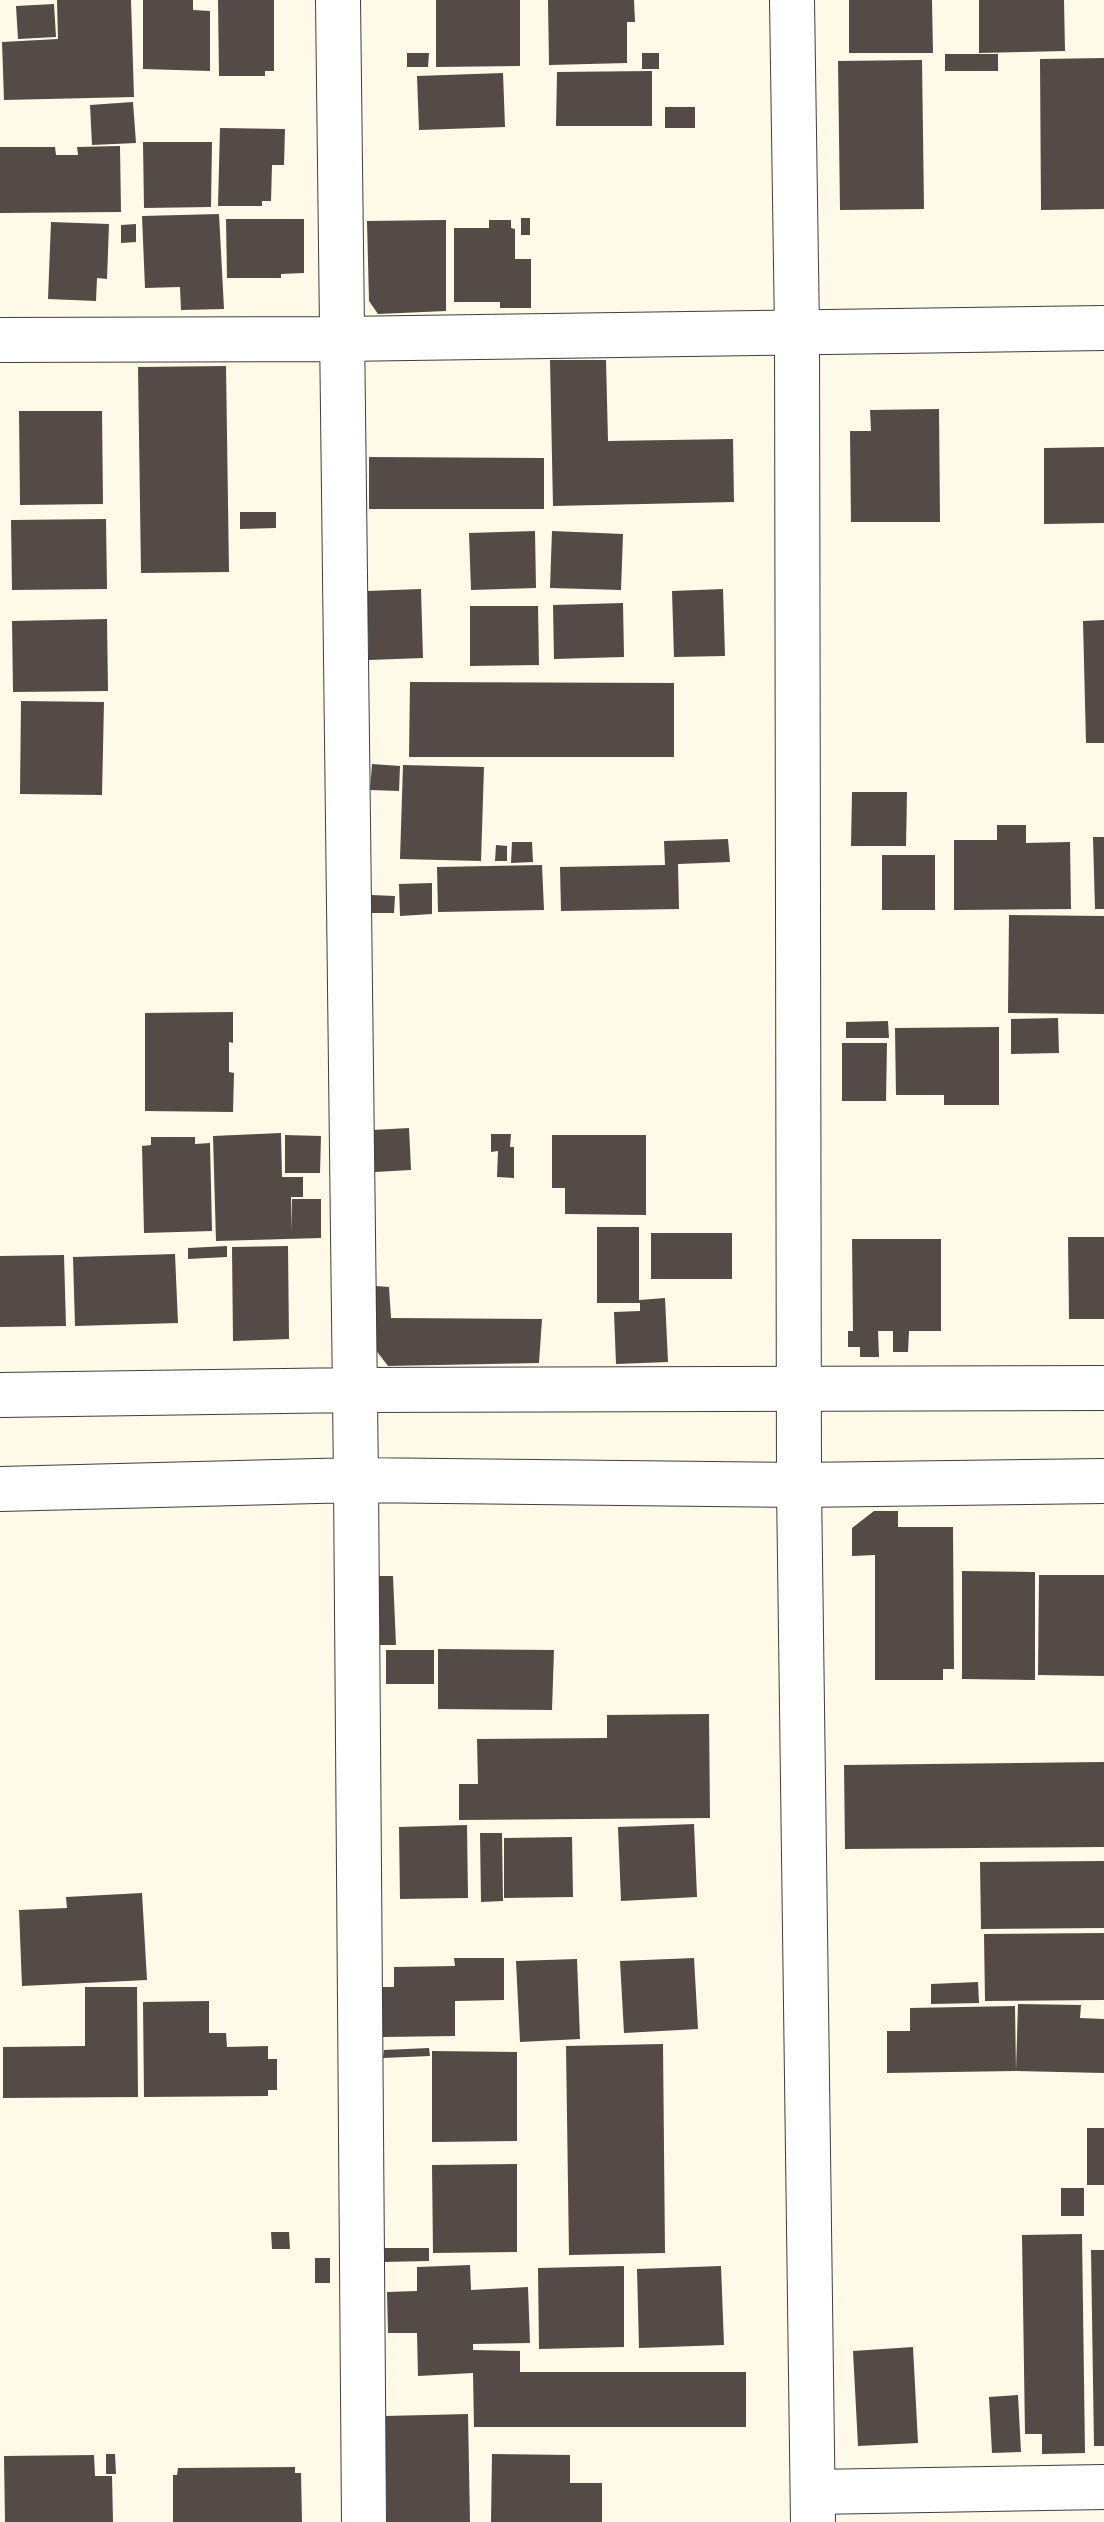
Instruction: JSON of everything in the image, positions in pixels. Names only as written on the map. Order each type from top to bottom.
[{"type":"street","points":[[338,0],[356,1480],[364,2522]]},
{"type":"street","points":[[792,0],[797,331],[799,1485],[813,2507],[1104,2487]]},
{"type":"street","points":[[0,340],[341,339],[1104,328]]},
{"type":"street","points":[[0,1395],[354,1390],[1104,1388]]},
{"type":"street","points":[[0,1489],[356,1480],[799,1485],[1104,1481]]},
{"type":"building","points":[[57,0],[131,0],[134,97],[4,100],[2,42],[58,39]]},
{"type":"building","points":[[143,0],[193,0],[193,10],[210,11],[210,71],[143,69]]},
{"type":"building","points":[[218,0],[274,0],[274,71],[265,71],[265,76],[219,76]]},
{"type":"building","points":[[436,0],[520,0],[520,66],[436,67]]},
{"type":"building","points":[[548,0],[634,0],[635,22],[627,22],[627,63],[549,65]]},
{"type":"building","points":[[849,0],[932,0],[933,53],[849,53]]},
{"type":"building","points":[[979,0],[1064,0],[1065,51],[979,53]]},
{"type":"building","points":[[54,4],[56,37],[18,39],[16,6]]},
{"type":"building","points":[[407,53],[429,53],[428,67],[407,67]]},
{"type":"building","points":[[642,53],[659,53],[659,69],[642,69]]},
{"type":"building","points":[[945,54],[998,54],[998,71],[945,71]]},
{"type":"building","points":[[1104,58],[1104,209],[1041,210],[1040,59]]},
{"type":"building","points":[[922,60],[924,209],[840,210],[838,61]]},
{"type":"building","points":[[652,71],[652,126],[556,126],[557,72]]},
{"type":"building","points":[[503,73],[505,127],[419,130],[417,76]]},
{"type":"building","points":[[133,102],[136,143],[92,145],[90,105]]},
{"type":"building","points":[[665,107],[695,107],[695,128],[665,128]]},
{"type":"building","points":[[220,128],[285,129],[284,165],[272,165],[271,201],[262,201],[262,206],[218,206]]},
{"type":"building","points":[[143,142],[212,142],[211,207],[144,208]]},
{"type":"building","points":[[120,146],[121,212],[0,213],[0,147],[55,147],[56,155],[78,155],[77,147]]},
{"type":"building","points":[[219,214],[224,309],[181,310],[180,287],[145,288],[142,216]]},
{"type":"building","points":[[521,218],[530,218],[530,235],[521,235]]},
{"type":"building","points":[[226,219],[304,219],[304,273],[281,274],[281,278],[227,278]]},
{"type":"building","points":[[446,220],[446,311],[378,314],[369,301],[367,221]]},
{"type":"building","points":[[489,220],[511,220],[511,228],[515,229],[515,259],[531,259],[531,308],[500,308],[500,302],[454,302],[454,228],[489,228]]},
{"type":"building","points":[[51,222],[109,224],[107,279],[97,278],[96,301],[48,299]]},
{"type":"building","points":[[136,224],[136,242],[121,243],[121,225]]},
{"type":"building","points":[[550,360],[606,360],[608,441],[733,439],[734,502],[553,506]]},
{"type":"building","points":[[226,366],[229,572],[141,573],[138,367]]},
{"type":"building","points":[[939,409],[940,522],[851,522],[850,431],[871,431],[870,410]]},
{"type":"building","points":[[19,411],[102,411],[103,504],[20,505]]},
{"type":"building","points":[[1104,447],[1104,523],[1044,524],[1044,448]]},
{"type":"building","points":[[369,457],[544,458],[544,509],[369,509]]},
{"type":"building","points":[[240,512],[276,512],[276,528],[240,529]]},
{"type":"building","points":[[106,519],[107,589],[12,590],[11,520]]},
{"type":"building","points":[[535,531],[536,588],[471,590],[469,533]]},
{"type":"building","points":[[552,531],[623,534],[621,590],[550,588]]},
{"type":"building","points":[[421,589],[423,658],[369,660],[367,591]]},
{"type":"building","points":[[723,589],[725,656],[674,657],[672,591]]},
{"type":"building","points":[[623,603],[624,657],[554,659],[553,605]]},
{"type":"building","points":[[470,606],[538,606],[539,665],[470,666]]},
{"type":"building","points":[[107,619],[108,691],[13,692],[12,621]]},
{"type":"building","points":[[1104,620],[1104,743],[1086,743],[1083,621]]},
{"type":"building","points":[[410,682],[674,683],[674,757],[409,757]]},
{"type":"building","points":[[21,701],[104,702],[102,795],[20,794]]},
{"type":"building","points":[[372,764],[400,766],[399,791],[370,790]]},
{"type":"building","points":[[403,765],[484,767],[481,861],[400,859]]},
{"type":"building","points":[[852,792],[907,792],[906,846],[851,846]]},
{"type":"building","points":[[997,825],[1026,825],[1026,843],[1070,842],[1071,909],[954,910],[954,840],[997,840]]},
{"type":"building","points":[[1093,837],[1104,837],[1104,909],[1095,909]]},
{"type":"building","points":[[728,839],[730,862],[678,864],[679,909],[561,911],[560,867],[665,865],[664,841]]},
{"type":"building","points":[[512,842],[532,842],[533,862],[511,863]]},
{"type":"building","points":[[496,845],[507,846],[507,861],[495,861]]},
{"type":"building","points":[[882,855],[935,855],[935,910],[882,910]]},
{"type":"building","points":[[542,865],[544,910],[438,912],[437,867]]},
{"type":"building","points":[[432,883],[432,914],[400,916],[399,884]]},
{"type":"building","points":[[371,895],[395,896],[394,913],[372,913]]},
{"type":"building","points":[[1009,915],[1104,916],[1104,1014],[1008,1013]]},
{"type":"building","points":[[233,1012],[229,1072],[234,1073],[233,1112],[145,1111],[145,1013]]},
{"type":"building","points":[[1058,1018],[1059,1053],[1011,1054],[1011,1019]]},
{"type":"building","points":[[888,1021],[889,1038],[846,1038],[846,1022]]},
{"type":"building","points":[[999,1027],[999,1105],[944,1105],[944,1095],[896,1095],[895,1028]]},
{"type":"building","points":[[842,1043],[887,1043],[886,1101],[842,1101]]},
{"type":"building","points":[[409,1128],[411,1170],[375,1172],[372,1130]]},
{"type":"building","points":[[281,1133],[282,1177],[303,1177],[303,1197],[291,1197],[292,1232],[292,1199],[321,1199],[321,1238],[216,1241],[213,1136]]},
{"type":"building","points":[[491,1134],[511,1134],[514,1178],[497,1177],[498,1151],[491,1152]]},
{"type":"building","points":[[285,1135],[321,1136],[320,1173],[285,1173]]},
{"type":"building","points":[[552,1135],[646,1135],[646,1215],[565,1214],[565,1188],[552,1188]]},
{"type":"building","points":[[151,1137],[195,1137],[195,1144],[210,1143],[212,1231],[144,1233],[142,1146],[151,1145]]},
{"type":"building","points":[[597,1227],[639,1227],[639,1300],[665,1298],[668,1362],[616,1364],[614,1312],[640,1311],[640,1303],[597,1303]]},
{"type":"building","points":[[651,1233],[732,1233],[732,1279],[651,1279]]},
{"type":"building","points":[[1068,1237],[1104,1237],[1104,1319],[1069,1319]]},
{"type":"building","points":[[852,1239],[941,1239],[941,1331],[909,1331],[908,1352],[893,1352],[893,1331],[878,1331],[879,1357],[860,1357],[860,1347],[848,1347],[848,1331],[853,1331]]},
{"type":"building","points":[[227,1246],[227,1257],[188,1259],[188,1248]]},
{"type":"building","points":[[288,1246],[289,1339],[233,1341],[232,1247]]},
{"type":"building","points":[[175,1254],[178,1323],[75,1326],[73,1257]]},
{"type":"building","points":[[64,1255],[66,1326],[0,1327],[0,1256]]},
{"type":"building","points":[[376,1286],[389,1287],[391,1318],[542,1319],[539,1363],[388,1366],[375,1349]]},
{"type":"building","points":[[874,1511],[898,1511],[898,1527],[953,1527],[954,1669],[943,1669],[943,1680],[875,1680],[875,1555],[852,1556],[852,1528]]},
{"type":"building","points":[[962,1571],[1035,1572],[1035,1680],[962,1679]]},
{"type":"building","points":[[1039,1575],[1104,1575],[1104,1676],[1038,1675]]},
{"type":"building","points":[[378,1576],[393,1576],[396,1645],[380,1645]]},
{"type":"building","points":[[438,1649],[554,1650],[552,1710],[438,1709]]},
{"type":"building","points":[[386,1650],[434,1650],[434,1684],[386,1684]]},
{"type":"building","points":[[709,1714],[710,1818],[459,1820],[459,1784],[478,1784],[477,1739],[607,1738],[607,1715]]},
{"type":"building","points":[[1104,1762],[1104,1847],[845,1849],[844,1765]]},
{"type":"building","points":[[694,1824],[697,1897],[621,1901],[618,1827]]},
{"type":"building","points":[[467,1825],[468,1898],[400,1899],[399,1827]]},
{"type":"building","points":[[480,1833],[502,1833],[503,1901],[481,1902]]},
{"type":"building","points":[[572,1837],[573,1897],[504,1898],[504,1838]]},
{"type":"building","points":[[1104,1861],[1104,1928],[981,1929],[980,1862]]},
{"type":"building","points":[[142,1893],[147,1980],[22,1986],[19,1910],[67,1908],[66,1897]]},
{"type":"building","points":[[1104,1933],[1104,2000],[985,2001],[984,1934]]},
{"type":"building","points":[[454,1958],[504,1958],[504,2000],[455,2001],[455,2036],[383,2037],[382,1987],[394,1987],[394,1967],[455,1966]]},
{"type":"building","points":[[694,1958],[698,2029],[624,2033],[620,1961]]},
{"type":"building","points":[[577,1959],[580,2039],[520,2042],[516,1961]]},
{"type":"building","points":[[978,1982],[979,2003],[931,2004],[931,1984]]},
{"type":"building","points":[[85,1987],[137,1987],[138,2097],[3,2098],[3,2047],[85,2046]]},
{"type":"building","points":[[209,2001],[209,2033],[226,2033],[227,2047],[268,2046],[268,2059],[277,2059],[277,2090],[268,2090],[268,2096],[144,2097],[143,2002]]},
{"type":"building","points":[[1018,2004],[1081,2005],[1080,2018],[1104,2019],[1104,2073],[1016,2071]]},
{"type":"building","points":[[1015,2006],[1016,2071],[887,2073],[887,2031],[910,2031],[910,2008]]},
{"type":"building","points":[[663,2044],[665,2253],[569,2255],[566,2046]]},
{"type":"building","points":[[429,2048],[430,2056],[383,2058],[384,2050]]},
{"type":"building","points":[[432,2051],[517,2052],[517,2141],[432,2142]]},
{"type":"building","points":[[1087,2128],[1104,2128],[1104,2185],[1087,2185]]},
{"type":"building","points":[[517,2164],[517,2252],[433,2253],[432,2165]]},
{"type":"building","points":[[1061,2188],[1084,2188],[1084,2216],[1061,2216]]},
{"type":"building","points":[[271,2232],[289,2232],[290,2249],[272,2249]]},
{"type":"building","points":[[1082,2234],[1085,2453],[1042,2454],[1042,2434],[1025,2434],[1022,2235]]},
{"type":"building","points":[[383,2248],[429,2248],[429,2261],[383,2262]]},
{"type":"building","points":[[1091,2250],[1104,2250],[1104,2446],[1094,2446]]},
{"type":"building","points":[[315,2258],[330,2258],[330,2283],[315,2283]]},
{"type":"building","points":[[470,2265],[471,2290],[528,2287],[530,2343],[473,2344],[473,2350],[520,2351],[520,2372],[746,2372],[746,2427],[474,2427],[473,2373],[418,2376],[417,2333],[388,2333],[387,2292],[417,2291],[417,2267]]},
{"type":"building","points":[[624,2266],[624,2347],[539,2349],[538,2268]]},
{"type":"building","points":[[721,2266],[724,2345],[639,2348],[637,2269]]},
{"type":"building","points":[[913,2347],[918,2443],[858,2446],[853,2351]]},
{"type":"building","points":[[1018,2395],[1021,2452],[992,2453],[989,2397]]},
{"type":"building","points":[[468,2414],[470,2522],[387,2522],[385,2416]]},
{"type":"building","points":[[106,2454],[115,2454],[116,2474],[106,2474]]},
{"type":"building","points":[[492,2454],[570,2455],[570,2483],[602,2483],[602,2522],[491,2522]]},
{"type":"building","points":[[94,2455],[95,2476],[112,2476],[113,2522],[5,2522],[4,2456]]},
{"type":"building","points":[[295,2467],[295,2473],[301,2473],[302,2522],[173,2522],[173,2475],[177,2475],[178,2468]]}]
